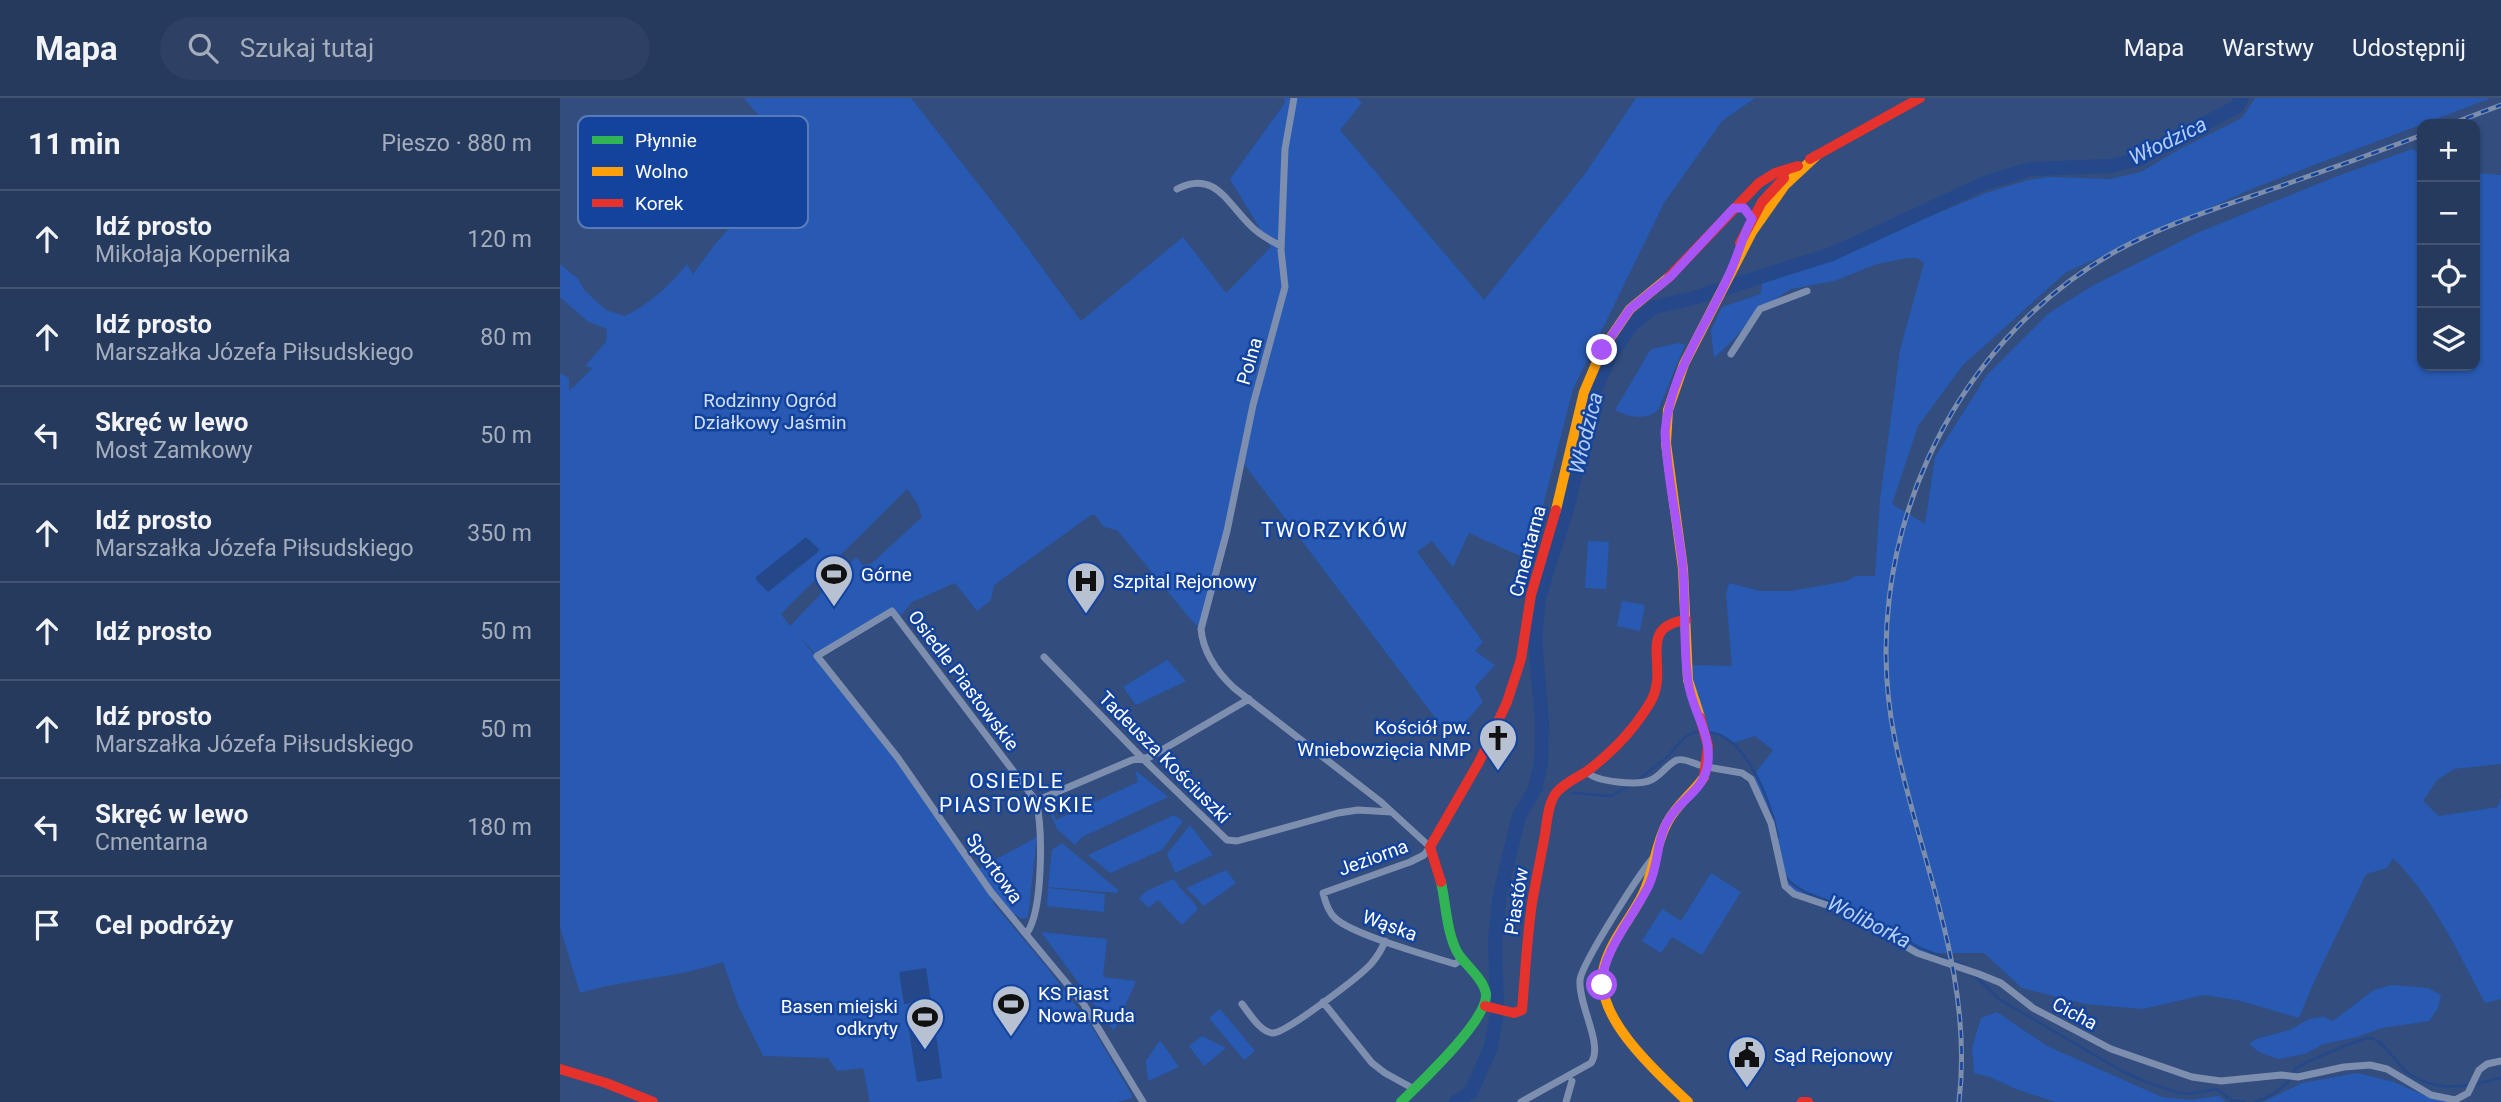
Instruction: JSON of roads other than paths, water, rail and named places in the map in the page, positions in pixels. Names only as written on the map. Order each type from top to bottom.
[{"type":"street","name":"Polna","points":[[1249,699],[1220,672],[1207,653],[1201,629],[1227,531],[1253,405],[1285,287],[1281,246],[1285,149],[1294,98]]},
{"type":"street","points":[[1733,267],[1740,243],[1772,188],[1798,166],[1920,98]]},
{"type":"street","points":[[1688,1102],[1664,1079],[1616,1021],[1602,985],[1603,972],[1611,952],[1650,882],[1667,821],[1695,791],[1708,764],[1708,741],[1688,680],[1683,569],[1665,432],[1675,388],[1742,250],[1771,202],[1816,156]]},
{"type":"street","name":"Cmentarna","points":[[1430,847],[1479,762],[1507,702],[1521,659],[1531,595],[1560,498],[1590,374],[1615,328],[1630,309],[1671,276],[1734,208],[1768,177],[1798,166]]},
{"type":"street","points":[[1177,189],[1191,182],[1209,185],[1222,193],[1247,223],[1281,246]]},
{"type":"street","points":[[1734,208],[1744,208],[1752,219],[1752,226],[1742,250]]},
{"type":"street","points":[[1731,354],[1760,309],[1807,291]]},
{"type":"street","name":"Osiedle Piastowskie","points":[[817,656],[892,611],[1036,801],[1042,850],[1034,916],[1027,933]]},
{"type":"street","points":[[1589,769],[1625,735],[1656,691],[1659,677],[1656,638],[1658,631],[1670,622],[1686,620]]},
{"type":"street","name":"Sportowa","points":[[817,656],[904,767],[991,892],[1083,1003],[1143,1102]]},
{"type":"street","name":"Tadeusza Kościuszki","points":[[1044,657],[1141,757],[1227,840],[1237,841],[1338,813],[1358,810],[1392,812]]},
{"type":"street","points":[[1036,801],[1141,757],[1150,757],[1249,699],[1392,812],[1430,847],[1454,945],[1484,989],[1487,998],[1487,1007],[1461,1039],[1401,1102]]},
{"type":"street","name":"Cicha","points":[[1589,769],[1592,778],[1603,781],[1649,781],[1676,760],[1683,759],[1742,773],[1751,779],[1771,823],[1785,886],[1794,894],[1850,913],[1917,953],[2001,983],[2033,1008],[2111,1049],[2192,1077],[2221,1081],[2281,1075],[2298,1077],[2344,1067],[2370,1065],[2387,1069],[2431,1095],[2455,1100],[2468,1093],[2479,1070],[2487,1064],[2501,1061]]},
{"type":"street","name":"Piastów","points":[[1487,1007],[1514,1013],[1522,1010],[1532,904],[1552,798],[1572,778],[1589,769]]},
{"type":"street","name":"Jeziorna","points":[[1323,893],[1410,862],[1424,855],[1430,847]]},
{"type":"street","points":[[1521,1102],[1591,1063],[1594,1057],[1594,1040],[1581,997],[1583,969],[1642,872],[1656,855]]},
{"type":"street","name":"Wąska","points":[[1323,893],[1336,920],[1385,941],[1455,964],[1462,959]]},
{"type":"street","points":[[1242,1004],[1264,1030],[1272,1033],[1282,1031],[1370,965],[1385,941]]},
{"type":"street","points":[[1323,1002],[1373,1063],[1414,1089]]},
{"type":"street","points":[[560,1069],[606,1083],[653,1102]]},
{"type":"street","points":[[1566,1102],[1572,1081]]},
{"type":"street","points":[[1802,1102],[1808,1102]]},
{"type":"waterway","name":"Włodzica","points":[[1456,1102],[1471,1092],[1491,1047],[1497,1012],[1495,937],[1500,894],[1519,816],[1535,789],[1541,763],[1542,721],[1535,639],[1539,597],[1568,506],[1595,390],[1610,356],[1632,324],[1654,307],[1694,298],[1832,254],[1985,183],[2030,169],[2111,166],[2139,159],[2236,107],[2242,98]]},
{"type":"waterway","name":"Woliborka","points":[[1638,780],[1665,759],[1685,737],[1701,732]]},
{"type":"waterway","name":"Woliborka","points":[[1708,732],[1722,736],[1745,758],[1763,790],[1778,837]]},
{"type":"waterway","name":"Woliborka","points":[[1573,793],[1611,796],[1633,784]]},
{"type":"waterway","name":"Woliborka","points":[[1535,789],[1542,789]]},
{"type":"waterway","name":"Woliborka","points":[[1786,877],[1799,889],[1851,910]]},
{"type":"waterway","name":"Woliborka","points":[[1857,913],[1920,948],[1964,965]]},
{"type":"waterway","name":"Woliborka","points":[[1974,975],[1999,999],[2120,1070],[2176,1092],[2189,1094],[2217,1089],[2231,1100],[2245,1102]]},
{"type":"waterway","name":"Woliborka","points":[[2255,1102],[2280,1089],[2300,1066],[2344,1046],[2370,1038],[2379,1042],[2408,1073],[2430,1083],[2465,1086],[2501,1078]]},
{"type":"railway","points":[[2464,119],[2501,105]]},
{"type":"railway","points":[[1959,1102],[1962,1055],[1952,964],[1895,740],[1886,669],[1889,597],[1903,527],[1928,459],[1962,397],[2006,340],[2058,290],[2118,250],[2194,217],[2417,137]]},
{"type":"place","name":"Górne","points":[[834,608]]},
{"type":"place","name":"Szpital Rejonowy","points":[[1086,615]]},
{"type":"place","name":"Kościół pw. Wniebowzięcia NMP","points":[[1498,772]]},
{"type":"place","name":"KS Piast Nowa Ruda","points":[[1011,1038]]},
{"type":"place","name":"Basen miejski odkryty","points":[[925,1051]]},
{"type":"place","name":"Sąd Rejonowy","points":[[1747,1089]]},
{"type":"district","name":"TWORZYKÓW","points":[[1335,530]]},
{"type":"district","name":"OSIEDLE PIASTOWSKIE","points":[[1017,793]]},
{"type":"park label","name":"Rodzinny Ogród Działkowy Jaśmin","points":[[770,411]]}]
